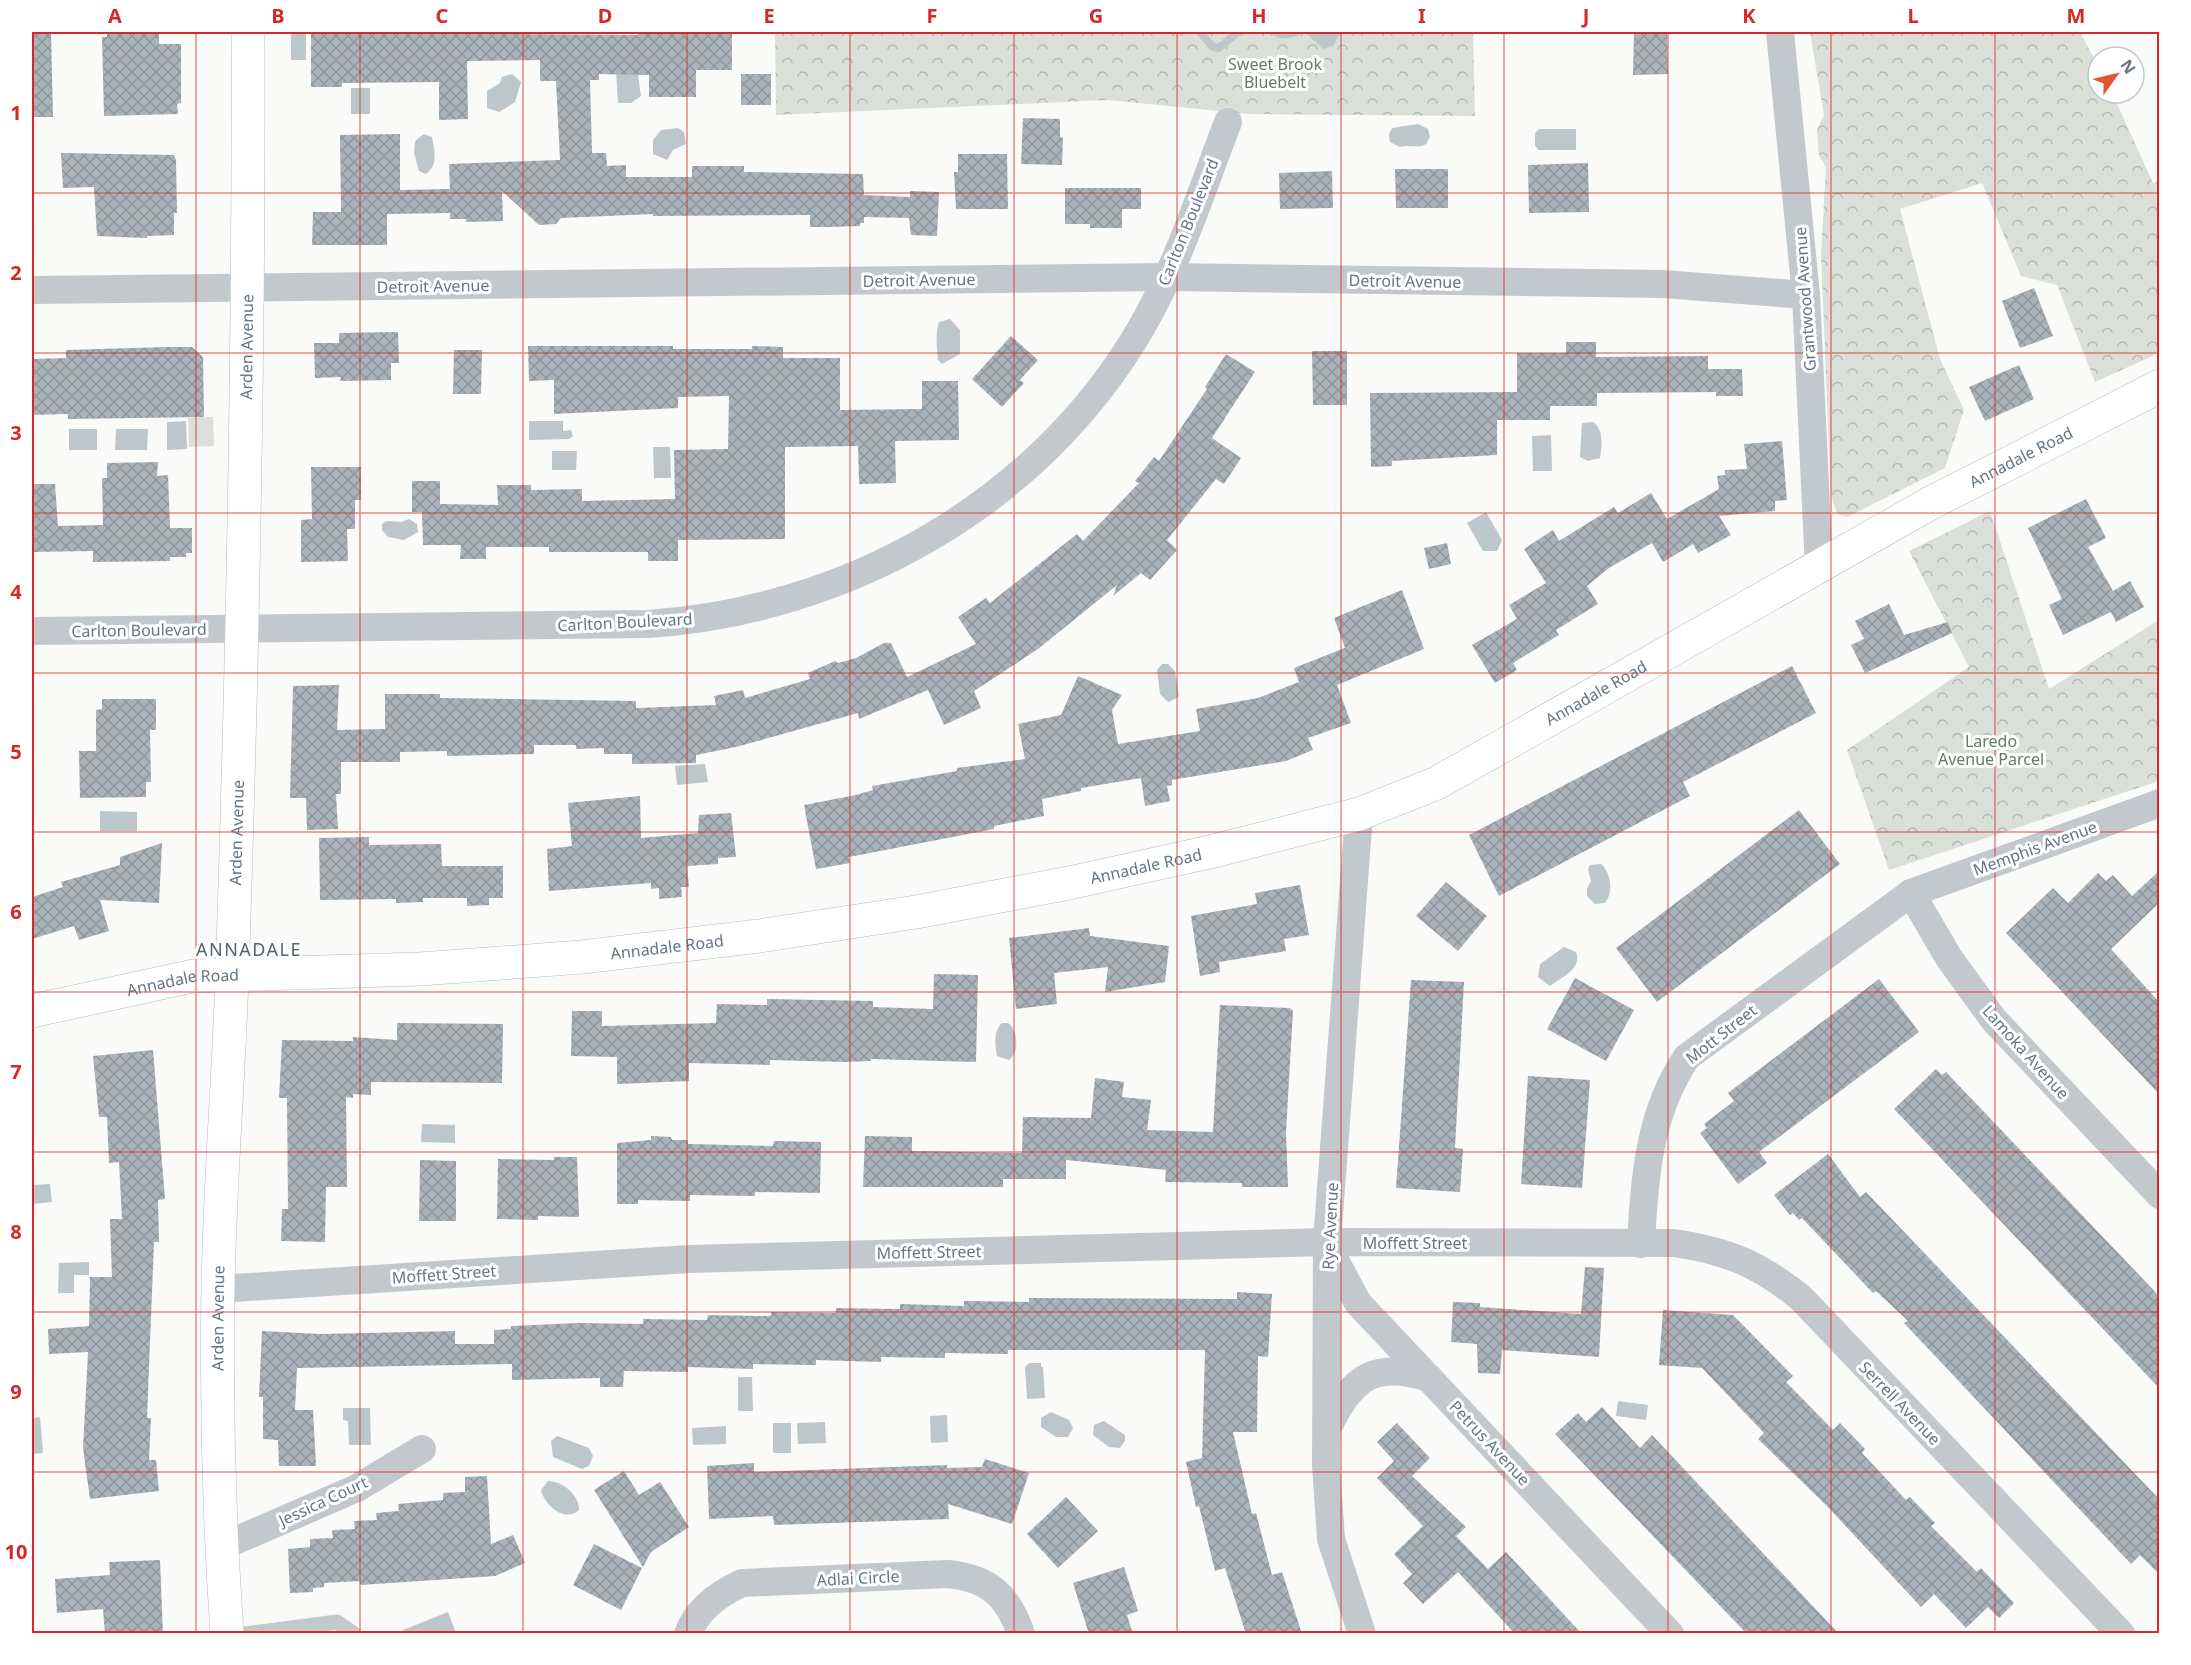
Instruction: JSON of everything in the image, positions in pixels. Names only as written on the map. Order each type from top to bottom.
[{"type":"street","name":"Arden Avenue","points":[[227,1634],[221,1547],[218,1289],[232,973],[243,628],[249,288],[248,32]]},
{"type":"street","name":"Grantwood Avenue","points":[[1780,32],[1806,295],[1819,568]]},
{"type":"street","name":"Carlton Boulevard","points":[[32,631],[676,622],[734,613],[789,600],[850,579],[913,549],[968,514],[1034,460],[1101,387],[1139,332],[1168,277],[1228,122]]},
{"type":"street","name":"Detroit Avenue","points":[[32,290],[1168,277],[1663,284],[1806,295]]},
{"type":"street","name":"Annadale Road","points":[[32,1011],[193,976],[420,969],[582,957],[759,936],[916,912],[1069,883],[1210,852],[1359,813],[1437,783],[1929,504],[2160,386]]},
{"type":"street","name":"Memphis Avenue","points":[[1911,893],[2160,803]]},
{"type":"street","name":"Rye Avenue","points":[[1359,813],[1327,1242],[1326,1465],[1331,1539],[1362,1634]]},
{"type":"street","name":"Lamoka Avenue","points":[[1911,893],[1949,958],[1994,1020],[2160,1195]]},
{"type":"street","name":"Mott Street","points":[[1641,1244],[1644,1185],[1653,1134],[1675,1075],[1687,1057],[1911,893]]},
{"type":"street","name":"Moffett Street","points":[[218,1289],[689,1258],[1327,1242],[1641,1244]]},
{"type":"street","name":"Petrus Avenue","points":[[1327,1242],[1344,1282],[1358,1303],[1670,1634]]},
{"type":"street","name":"Serrell Avenue","points":[[1641,1244],[1674,1243],[1711,1248],[1740,1258],[1773,1276],[1801,1298],[2121,1634]]},
{"type":"street","points":[[1327,1429],[1345,1397],[1365,1377],[1388,1370],[1406,1371],[1429,1378]]},
{"type":"street","name":"Jessica Court","points":[[221,1547],[357,1488],[422,1449]]},
{"type":"street","name":"Adlai Circle","points":[[688,1634],[700,1611],[726,1591],[742,1583],[948,1574],[971,1576],[991,1587],[1009,1607],[1022,1634]]},
{"type":"lane","points":[[244,1634],[337,1622],[354,1634]]},
{"type":"green space","name":"Sweet Brook Bluebelt","points":[[775,32],[1473,32],[1475,116],[1249,114],[1108,100],[776,115]]},
{"type":"green space","points":[[1810,32],[2080,32],[2087,45],[2086,105],[2117,105],[2153,183],[2159,181],[2159,353],[2095,382],[2057,285],[2021,276],[1982,183],[1900,209],[1940,359],[1964,410],[1945,468],[1847,517],[1837,514],[1831,494],[1821,255],[1826,167],[1819,156],[1817,130],[1824,115]]},
{"type":"green space","points":[[213,417],[214,446],[189,447],[188,418]]},
{"type":"green space","name":"Laredo Avenue Parcel","points":[[1990,511],[2049,689],[2159,620],[2159,781],[1889,870],[1847,750],[1969,667],[1909,551]]},
{"type":"shaded area","points":[[291,32],[306,32],[306,60],[291,60]]},
{"type":"shaded area","points":[[1270,32],[1341,32],[1333,46],[1323,49],[1306,33],[1283,38]]},
{"type":"shaded area","points":[[637,68],[641,96],[631,103],[618,103],[616,71]]},
{"type":"shaded area","points":[[512,74],[521,82],[515,102],[499,112],[487,108],[487,91],[500,83],[502,77]]},
{"type":"shaded area","points":[[351,88],[370,88],[370,114],[351,114]]},
{"type":"shaded area","points":[[1418,124],[1428,129],[1430,137],[1426,144],[1400,147],[1390,142],[1389,134],[1392,128]]},
{"type":"shaded area","points":[[678,128],[684,132],[686,144],[673,150],[667,160],[653,154],[653,140],[661,130]]},
{"type":"shaded area","points":[[1539,129],[1576,129],[1576,150],[1539,150],[1535,146],[1535,133]]},
{"type":"shaded area","points":[[424,134],[432,137],[434,152],[433,166],[426,174],[419,171],[414,153],[415,141]]},
{"type":"shaded area","points":[[950,319],[960,330],[960,354],[942,364],[938,360],[938,327],[939,322]]},
{"type":"shaded area","points":[[186,421],[187,449],[167,450],[167,422]]},
{"type":"shaded area","points":[[529,421],[563,421],[563,431],[571,430],[573,436],[569,439],[529,440]]},
{"type":"shaded area","points":[[1593,422],[1601,433],[1601,453],[1600,458],[1588,461],[1580,457],[1582,423]]},
{"type":"shaded area","points":[[69,429],[97,429],[97,450],[69,450]]},
{"type":"shaded area","points":[[116,429],[148,429],[147,450],[115,450]]},
{"type":"shaded area","points":[[1551,435],[1552,471],[1533,471],[1532,436]]},
{"type":"shaded area","points":[[653,447],[670,447],[671,478],[654,478]]},
{"type":"shaded area","points":[[552,451],[577,451],[576,470],[552,470]]},
{"type":"shaded area","points":[[1486,512],[1502,540],[1497,551],[1483,551],[1467,523]]},
{"type":"shaded area","points":[[409,519],[417,524],[418,532],[404,540],[388,537],[382,530],[382,524],[387,521],[401,522]]},
{"type":"shaded area","points":[[1162,664],[1168,664],[1175,671],[1179,697],[1168,702],[1160,694],[1157,670]]},
{"type":"shaded area","points":[[705,764],[708,782],[677,785],[675,766]]},
{"type":"shaded area","points":[[100,811],[137,812],[137,831],[100,831]]},
{"type":"shaded area","points":[[1601,864],[1609,877],[1610,894],[1605,903],[1595,904],[1587,896],[1587,889],[1591,881],[1588,869],[1590,865]]},
{"type":"shaded area","points":[[1564,947],[1576,952],[1576,963],[1570,972],[1550,986],[1538,977],[1540,964]]},
{"type":"shaded area","points":[[1002,1023],[1008,1023],[1016,1036],[1015,1052],[1009,1060],[997,1056],[996,1034]]},
{"type":"shaded area","points":[[422,1124],[455,1125],[455,1143],[421,1142]]},
{"type":"shaded area","points":[[50,1184],[52,1202],[32,1204],[32,1185]]},
{"type":"shaded area","points":[[89,1262],[89,1275],[74,1275],[74,1293],[58,1293],[59,1263]]},
{"type":"shaded area","points":[[1029,1363],[1041,1363],[1043,1367],[1045,1398],[1027,1399],[1025,1367]]},
{"type":"shaded area","points":[[738,1377],[752,1377],[753,1411],[738,1411]]},
{"type":"shaded area","points":[[1618,1401],[1648,1405],[1646,1420],[1616,1416]]},
{"type":"shaded area","points":[[343,1408],[370,1408],[371,1445],[349,1445],[348,1421],[343,1420]]},
{"type":"shaded area","points":[[1051,1412],[1069,1420],[1073,1428],[1068,1437],[1056,1437],[1041,1427],[1041,1418]]},
{"type":"shaded area","points":[[947,1415],[948,1442],[931,1443],[930,1416]]},
{"type":"shaded area","points":[[40,1417],[43,1453],[32,1454],[32,1418]]},
{"type":"shaded area","points":[[1104,1421],[1125,1435],[1125,1441],[1120,1448],[1109,1447],[1093,1435],[1094,1425]]},
{"type":"shaded area","points":[[825,1422],[826,1443],[798,1444],[797,1423]]},
{"type":"shaded area","points":[[773,1423],[791,1423],[791,1453],[773,1453]]},
{"type":"shaded area","points":[[726,1426],[726,1444],[693,1445],[692,1428]]},
{"type":"shaded area","points":[[557,1436],[589,1448],[593,1456],[589,1466],[582,1469],[553,1457],[551,1441]]},
{"type":"shaded area","points":[[548,1481],[559,1483],[569,1490],[576,1499],[579,1510],[568,1515],[551,1507],[541,1490]]},
{"type":"shaded area","points":[[448,1612],[456,1633],[404,1633],[403,1630]]},
{"type":"building","points":[[32,32],[51,32],[53,117],[32,117]]},
{"type":"building","points":[[107,32],[159,32],[159,44],[181,44],[181,103],[177,104],[178,114],[104,116],[102,37],[107,37]]},
{"type":"building","points":[[311,32],[513,32],[513,34],[638,35],[638,32],[732,32],[732,70],[696,70],[696,97],[649,97],[649,75],[599,74],[599,80],[590,80],[592,153],[606,153],[607,166],[626,165],[626,177],[692,177],[692,166],[744,166],[744,172],[863,174],[864,195],[910,197],[910,191],[939,192],[937,236],[911,235],[909,218],[864,217],[864,223],[860,223],[860,226],[810,227],[810,215],[653,216],[653,214],[561,218],[556,224],[539,225],[502,191],[503,221],[466,222],[466,219],[450,219],[450,213],[387,214],[387,245],[312,245],[313,212],[341,212],[340,135],[400,134],[400,190],[450,189],[449,164],[560,160],[556,81],[540,81],[540,60],[467,61],[468,119],[439,120],[439,82],[342,83],[342,87],[311,87]]},
{"type":"building","points":[[1634,32],[1667,32],[1668,74],[1633,75]]},
{"type":"building","points":[[741,74],[771,74],[771,105],[741,105]]},
{"type":"building","points":[[1023,118],[1060,119],[1060,137],[1063,138],[1062,165],[1021,164]]},
{"type":"building","points":[[61,153],[174,155],[177,213],[174,213],[174,235],[147,236],[147,238],[97,236],[94,187],[63,188]]},
{"type":"building","points":[[958,154],[1007,154],[1008,209],[956,209],[954,172],[958,172]]},
{"type":"building","points":[[1588,163],[1589,212],[1529,213],[1528,165]]},
{"type":"building","points":[[1395,169],[1448,169],[1448,208],[1396,208]]},
{"type":"building","points":[[1332,171],[1333,208],[1280,209],[1279,173]]},
{"type":"building","points":[[1065,188],[1141,188],[1141,209],[1122,209],[1122,228],[1090,228],[1090,224],[1065,224]]},
{"type":"building","points":[[2034,288],[2053,336],[2020,348],[2002,301]]},
{"type":"building","points":[[398,332],[399,363],[391,363],[391,380],[340,381],[341,377],[315,378],[314,343],[339,343],[339,333]]},
{"type":"building","points":[[1011,336],[1038,360],[1020,380],[1024,383],[1002,407],[972,379]]},
{"type":"building","points":[[1566,342],[1596,342],[1596,357],[1708,356],[1708,369],[1742,369],[1743,396],[1716,396],[1716,392],[1597,393],[1597,406],[1550,406],[1550,420],[1497,420],[1497,455],[1392,461],[1392,466],[1371,467],[1370,393],[1517,392],[1517,353],[1566,353]]},
{"type":"building","points":[[528,346],[673,346],[673,349],[783,347],[783,358],[840,358],[840,410],[922,409],[922,381],[958,381],[959,440],[895,441],[896,483],[859,484],[858,446],[785,447],[785,539],[678,540],[678,561],[648,561],[648,552],[549,552],[549,547],[486,547],[486,559],[460,559],[461,545],[423,545],[422,512],[412,512],[412,481],[440,481],[440,504],[498,505],[497,485],[531,485],[531,490],[582,489],[582,501],[675,499],[674,450],[728,449],[729,396],[678,397],[678,408],[554,414],[554,380],[529,381]]},
{"type":"building","points":[[192,347],[203,357],[204,417],[68,419],[68,414],[32,415],[32,359],[66,358],[66,350]]},
{"type":"building","points":[[454,350],[482,350],[481,394],[453,394]]},
{"type":"building","points":[[1312,351],[1347,351],[1347,405],[1313,405]]},
{"type":"building","points":[[1226,354],[1255,372],[1212,438],[1241,458],[1224,484],[1216,479],[1167,540],[1177,550],[1150,580],[1141,573],[1113,596],[1117,585],[1038,649],[974,691],[981,708],[944,725],[928,690],[859,719],[858,713],[736,747],[696,755],[696,763],[632,764],[632,754],[604,754],[604,748],[576,749],[576,745],[534,745],[534,754],[447,756],[447,751],[400,752],[400,762],[341,762],[341,794],[336,794],[338,829],[307,830],[306,798],[290,798],[293,686],[339,685],[337,730],[385,729],[385,694],[440,694],[440,698],[636,701],[636,708],[716,705],[714,696],[743,690],[745,698],[810,679],[808,673],[835,661],[838,663],[856,658],[884,643],[891,643],[907,677],[976,644],[958,617],[986,598],[990,603],[1077,534],[1083,541],[1139,483],[1135,481],[1154,457],[1159,461],[1207,389],[1205,387]]},
{"type":"building","points":[[2019,365],[2034,399],[1985,421],[1969,387]]},
{"type":"building","points":[[1782,441],[1787,500],[1775,501],[1775,511],[1719,516],[1731,535],[1698,553],[1693,544],[1663,562],[1652,543],[1609,568],[1587,586],[1598,604],[1556,630],[1559,635],[1513,663],[1517,670],[1495,683],[1472,645],[1517,619],[1509,605],[1546,583],[1524,549],[1553,530],[1559,541],[1614,507],[1618,513],[1651,493],[1667,519],[1719,489],[1717,476],[1725,475],[1725,470],[1747,469],[1744,444]]},
{"type":"building","points":[[158,462],[157,476],[168,475],[170,528],[192,528],[192,553],[186,553],[186,557],[170,557],[170,561],[93,562],[93,551],[32,552],[32,484],[55,484],[58,526],[103,525],[102,478],[107,478],[107,463]]},
{"type":"building","points":[[311,467],[361,467],[361,500],[355,500],[355,529],[347,529],[348,561],[301,562],[301,520],[312,519]]},
{"type":"building","points":[[2086,499],[2106,538],[2088,547],[2113,591],[2130,581],[2144,607],[2116,622],[2111,612],[2063,635],[2049,605],[2062,599],[2028,528]]},
{"type":"building","points":[[1447,543],[1451,564],[1429,569],[1424,548]]},
{"type":"building","points":[[1402,590],[1424,649],[1337,685],[1351,723],[1308,738],[1313,750],[1286,761],[1172,780],[1172,785],[1167,786],[1170,801],[1145,806],[1141,778],[1081,788],[1081,791],[1042,799],[1044,816],[994,826],[994,829],[849,857],[850,863],[816,869],[804,805],[856,795],[873,790],[872,786],[957,771],[957,768],[1025,759],[1018,724],[1061,715],[1078,676],[1122,695],[1112,710],[1118,744],[1200,731],[1196,709],[1258,698],[1299,682],[1294,668],[1345,648],[1334,618]]},
{"type":"building","points":[[1889,604],[1904,635],[1948,622],[1952,633],[1865,673],[1851,645],[1864,639],[1855,621]]},
{"type":"building","points":[[1792,666],[1816,713],[1683,782],[1690,796],[1499,896],[1469,835]]},
{"type":"building","points":[[102,699],[156,699],[156,730],[150,730],[151,782],[146,782],[146,797],[80,798],[79,751],[96,751],[96,710],[102,709]]},
{"type":"building","points":[[640,796],[641,838],[698,833],[699,815],[731,813],[736,857],[718,858],[718,864],[687,866],[689,887],[681,887],[682,897],[659,899],[659,888],[651,889],[651,883],[549,891],[547,849],[572,846],[568,803]]},
{"type":"building","points":[[1799,810],[1840,864],[1657,1002],[1616,948]]},
{"type":"building","points":[[369,837],[369,845],[441,844],[442,866],[503,866],[503,898],[489,898],[489,905],[467,906],[467,898],[423,898],[423,902],[396,903],[396,899],[320,900],[319,838]]},
{"type":"building","points":[[162,843],[159,903],[100,900],[109,931],[79,940],[74,926],[32,939],[32,897],[63,887],[61,882],[120,865],[120,857]]},
{"type":"building","points":[[2160,870],[2160,902],[2111,949],[2160,1003],[2160,1095],[2006,933],[2053,888],[2068,903],[2098,873],[2106,881],[2113,875],[2132,896]]},
{"type":"building","points":[[1446,882],[1487,916],[1458,951],[1416,916]]},
{"type":"building","points":[[1300,885],[1309,935],[1284,939],[1286,951],[1219,962],[1220,972],[1200,976],[1191,916],[1257,904],[1255,893]]},
{"type":"building","points":[[1089,928],[1090,936],[1169,946],[1165,982],[1105,992],[1108,967],[1054,973],[1057,1004],[1016,1009],[1009,938]]},
{"type":"building","points":[[934,974],[978,975],[976,1062],[871,1059],[871,1061],[844,1062],[770,1060],[770,1065],[689,1063],[689,1081],[617,1084],[617,1057],[571,1056],[572,1011],[602,1011],[602,1026],[716,1023],[717,1004],[767,1005],[767,999],[873,1001],[873,1007],[933,1009]]},
{"type":"building","points":[[1575,978],[1634,1010],[1606,1061],[1547,1029]]},
{"type":"building","points":[[1879,979],[1919,1032],[1759,1152],[1767,1163],[1738,1184],[1700,1133],[1707,1128],[1704,1124],[1734,1101],[1728,1093]]},
{"type":"building","points":[[1411,980],[1464,982],[1455,1148],[1463,1149],[1460,1192],[1396,1188]]},
{"type":"building","points":[[1220,1005],[1290,1008],[1293,1011],[1286,1132],[1288,1187],[1242,1187],[1242,1183],[1165,1182],[1166,1170],[1066,1160],[1066,1179],[1003,1179],[1003,1187],[863,1187],[865,1136],[912,1137],[912,1151],[1022,1153],[1023,1117],[1091,1118],[1095,1078],[1124,1082],[1122,1097],[1151,1100],[1147,1130],[1213,1132]]},
{"type":"building","points":[[397,1023],[503,1024],[502,1083],[371,1082],[371,1095],[353,1094],[353,1098],[346,1097],[347,1187],[326,1187],[325,1242],[281,1241],[282,1209],[288,1209],[287,1098],[279,1098],[282,1040],[353,1041],[353,1037],[397,1040]]},
{"type":"building","points":[[153,1050],[165,1199],[158,1200],[159,1242],[154,1242],[147,1418],[151,1418],[149,1460],[156,1460],[159,1491],[90,1499],[83,1448],[88,1352],[49,1354],[48,1329],[89,1326],[90,1277],[112,1277],[110,1219],[122,1219],[119,1162],[109,1163],[107,1117],[99,1117],[93,1056]]},
{"type":"building","points":[[1936,1069],[1942,1075],[1946,1072],[2160,1297],[2160,1389],[1894,1109]]},
{"type":"building","points":[[1528,1076],[1590,1080],[1582,1188],[1521,1184]]},
{"type":"building","points":[[651,1136],[688,1140],[688,1144],[773,1146],[774,1141],[821,1142],[820,1193],[755,1192],[755,1196],[690,1195],[690,1201],[638,1200],[638,1204],[617,1204],[617,1143],[651,1140]]},
{"type":"building","points":[[1828,1154],[1860,1197],[1866,1192],[2160,1500],[2160,1575],[2140,1555],[2131,1564],[1904,1323],[1908,1321],[1876,1291],[1873,1293],[1802,1218],[1799,1220],[1793,1213],[1790,1215],[1774,1195]]},
{"type":"building","points":[[554,1157],[577,1157],[579,1217],[538,1216],[538,1220],[497,1219],[498,1159],[554,1160]]},
{"type":"building","points":[[420,1160],[456,1161],[456,1221],[419,1221]]},
{"type":"building","points":[[1585,1267],[1604,1268],[1599,1357],[1502,1350],[1500,1374],[1478,1373],[1477,1344],[1451,1342],[1453,1302],[1480,1303],[1480,1307],[1581,1314]]},
{"type":"building","points":[[1237,1292],[1272,1294],[1268,1357],[1258,1356],[1257,1432],[1233,1432],[1252,1514],[1256,1513],[1272,1575],[1282,1572],[1302,1634],[1246,1634],[1225,1568],[1215,1571],[1199,1506],[1196,1507],[1186,1462],[1202,1458],[1205,1350],[1008,1350],[1008,1354],[945,1353],[945,1358],[881,1357],[881,1362],[816,1360],[816,1365],[753,1364],[753,1369],[688,1367],[688,1372],[624,1371],[623,1387],[600,1387],[600,1378],[512,1380],[512,1364],[297,1368],[295,1410],[313,1410],[316,1466],[279,1466],[278,1440],[263,1439],[263,1397],[259,1397],[262,1331],[320,1334],[455,1331],[455,1344],[494,1344],[494,1330],[511,1329],[511,1326],[578,1323],[643,1324],[643,1319],[707,1320],[708,1315],[771,1316],[771,1312],[836,1313],[836,1308],[900,1309],[900,1304],[964,1306],[964,1301],[1029,1302],[1029,1298],[1237,1299]]},
{"type":"building","points":[[1663,1310],[1733,1315],[1793,1376],[1786,1382],[1833,1430],[1840,1423],[1865,1449],[1862,1453],[1906,1500],[1910,1497],[1935,1523],[1931,1526],[1977,1572],[1981,1568],[2014,1603],[1999,1618],[1988,1607],[1966,1628],[1934,1594],[1921,1607],[1827,1506],[1758,1439],[1764,1433],[1702,1368],[1659,1365]]},
{"type":"building","points":[[1602,1407],[1640,1448],[1652,1435],[1839,1634],[1747,1634],[1555,1434],[1578,1413],[1586,1422]]},
{"type":"building","points":[[1397,1423],[1430,1458],[1412,1476],[1466,1527],[1456,1536],[1488,1569],[1506,1552],[1582,1634],[1515,1634],[1458,1572],[1423,1604],[1403,1583],[1412,1574],[1394,1554],[1423,1526],[1377,1478],[1394,1461],[1377,1442]]},
{"type":"building","points":[[985,1459],[1029,1473],[1012,1524],[948,1504],[949,1519],[774,1525],[773,1516],[709,1519],[707,1466],[754,1463],[754,1472],[947,1465],[947,1468],[982,1467]]},
{"type":"building","points":[[624,1471],[639,1495],[660,1482],[689,1527],[651,1552],[643,1567],[594,1490]]},
{"type":"building","points":[[487,1476],[491,1544],[513,1535],[525,1563],[495,1576],[361,1585],[359,1581],[324,1583],[324,1587],[313,1588],[313,1592],[290,1593],[288,1549],[310,1547],[310,1539],[333,1538],[332,1530],[355,1529],[354,1521],[377,1520],[376,1513],[399,1511],[398,1504],[443,1500],[443,1493],[465,1492],[465,1477]]},
{"type":"building","points":[[1066,1497],[1098,1531],[1058,1568],[1027,1534]]},
{"type":"building","points":[[594,1544],[642,1568],[621,1610],[573,1585]]},
{"type":"building","points":[[160,1560],[163,1634],[105,1634],[103,1609],[57,1613],[55,1579],[110,1575],[109,1562]]},
{"type":"building","points":[[1124,1567],[1138,1611],[1127,1615],[1133,1634],[1089,1634],[1073,1583]]},
{"type":"waterway","points":[[1200,32],[1213,47],[1219,48],[1238,32]]},
{"type":"district","name":"ANNADALE","points":[[249,950]]}]
